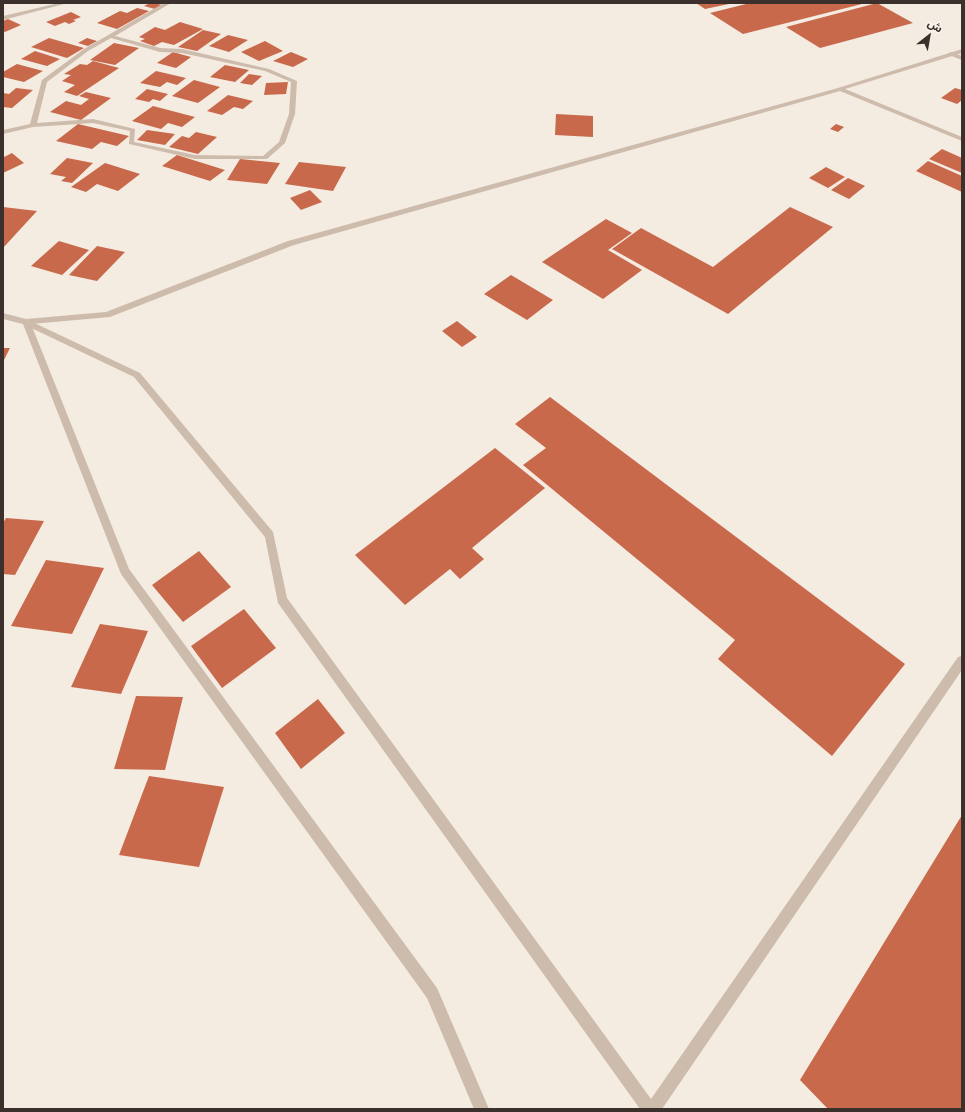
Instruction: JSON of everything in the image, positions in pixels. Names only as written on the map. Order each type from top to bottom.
[{"type":"street","points":[[3,18],[65,3]]},
{"type":"street","points":[[33,125],[44,81],[86,50],[168,3]]},
{"type":"street","points":[[3,132],[33,125],[93,121],[133,130],[131,143],[195,157],[265,158],[282,143],[292,114],[294,81],[267,70],[182,51],[160,50],[110,36]]},
{"type":"street","points":[[26,322],[107,315],[291,243],[840,89],[962,51]]},
{"type":"street","points":[[951,54],[962,58]]},
{"type":"street","points":[[840,89],[962,139]]},
{"type":"street","points":[[3,316],[26,322],[137,376],[270,536],[282,600],[648,1109]]},
{"type":"street","points":[[26,322],[125,571],[432,993],[482,1109]]},
{"type":"street","points":[[653,1109],[962,661]]},
{"type":"building","points":[[150,3],[162,5],[155,9],[144,6]]},
{"type":"building","points":[[696,3],[729,3],[729,4],[705,9]]},
{"type":"building","points":[[750,3],[862,4],[743,34],[710,13]]},
{"type":"building","points":[[877,3],[913,23],[820,48],[786,27]]},
{"type":"building","points":[[137,8],[149,11],[117,29],[97,23],[120,11],[127,13]]},
{"type":"building","points":[[71,12],[81,17],[73,20],[76,21],[69,24],[65,22],[55,26],[46,22]]},
{"type":"building","points":[[8,19],[21,25],[5,32],[3,31],[3,21]]},
{"type":"building","points":[[180,22],[203,29],[174,45],[162,42],[154,46],[140,41],[145,39],[139,37],[155,27],[165,30]]},
{"type":"building","points":[[203,30],[221,34],[197,51],[178,47]]},
{"type":"building","points":[[228,35],[248,40],[229,52],[209,46]]},
{"type":"building","points":[[49,38],[84,48],[67,58],[31,47]]},
{"type":"building","points":[[87,38],[97,41],[88,46],[78,43]]},
{"type":"building","points":[[265,41],[283,51],[259,61],[241,52]]},
{"type":"building","points":[[114,43],[139,48],[115,65],[90,60]]},
{"type":"building","points":[[35,51],[60,59],[47,66],[21,59]]},
{"type":"building","points":[[173,52],[191,57],[176,68],[157,63]]},
{"type":"building","points":[[291,52],[308,59],[293,67],[273,61]]},
{"type":"building","points":[[93,61],[119,68],[77,96],[64,92],[75,85],[62,81],[71,75],[64,74],[80,64],[87,65]]},
{"type":"building","points":[[17,64],[43,71],[24,82],[3,77],[3,72]]},
{"type":"building","points":[[225,65],[249,70],[235,82],[210,77]]},
{"type":"building","points":[[156,71],[186,78],[177,85],[167,82],[160,87],[140,83]]},
{"type":"building","points":[[249,74],[262,76],[252,85],[240,83]]},
{"type":"building","points":[[194,80],[220,87],[198,103],[172,96]]},
{"type":"building","points":[[288,82],[286,94],[264,95],[266,83]]},
{"type":"building","points":[[16,88],[33,90],[12,108],[3,107],[3,93],[9,94]]},
{"type":"building","points":[[955,88],[962,90],[962,100],[957,104],[941,98]]},
{"type":"building","points":[[147,89],[168,94],[160,101],[153,99],[149,102],[135,99]]},
{"type":"building","points":[[86,92],[111,98],[81,120],[50,112],[66,101],[81,105],[89,99],[79,96]]},
{"type":"building","points":[[228,95],[253,101],[243,109],[234,107],[222,115],[207,111]]},
{"type":"building","points":[[153,106],[195,117],[182,127],[168,123],[161,129],[132,121]]},
{"type":"building","points":[[556,114],[593,116],[593,137],[555,135]]},
{"type":"building","points":[[78,124],[129,136],[117,146],[101,142],[92,149],[56,141]]},
{"type":"building","points":[[836,124],[844,127],[838,132],[830,129]]},
{"type":"building","points":[[147,130],[175,134],[165,145],[137,140]]},
{"type":"building","points":[[196,132],[217,137],[198,154],[169,147],[182,136],[189,138]]},
{"type":"building","points":[[942,149],[962,158],[962,173],[929,159]]},
{"type":"building","points":[[12,153],[24,163],[3,173],[3,156],[4,157]]},
{"type":"building","points":[[177,155],[225,170],[210,181],[162,166]]},
{"type":"building","points":[[67,158],[93,163],[72,183],[61,181],[66,177],[50,174]]},
{"type":"building","points":[[240,159],[280,163],[267,184],[227,180]]},
{"type":"building","points":[[928,161],[962,176],[962,192],[916,171]]},
{"type":"building","points":[[299,162],[346,167],[333,191],[285,184]]},
{"type":"building","points":[[105,163],[140,174],[118,191],[97,184],[86,192],[71,187]]},
{"type":"building","points":[[826,167],[845,177],[828,188],[809,178]]},
{"type":"building","points":[[848,178],[865,186],[849,199],[831,190]]},
{"type":"building","points":[[310,190],[322,202],[301,210],[290,198]]},
{"type":"building","points":[[3,207],[37,211],[3,248]]},
{"type":"building","points":[[790,207],[833,227],[728,314],[612,249],[641,228],[713,267]]},
{"type":"building","points":[[606,219],[632,233],[608,250],[642,270],[603,299],[542,262]]},
{"type":"building","points":[[59,241],[89,250],[62,275],[31,266]]},
{"type":"building","points":[[97,246],[125,252],[97,281],[69,275]]},
{"type":"building","points":[[511,275],[553,300],[527,320],[484,294]]},
{"type":"building","points":[[457,321],[477,337],[462,347],[442,331]]},
{"type":"building","points":[[3,348],[10,348],[3,362]]},
{"type":"building","points":[[550,397],[905,664],[832,756],[718,659],[735,640],[523,465],[546,448],[515,424]]},
{"type":"building","points":[[495,448],[545,488],[472,548],[484,559],[460,579],[450,569],[405,605],[355,555]]},
{"type":"building","points":[[6,518],[44,521],[15,575],[3,574],[3,523]]},
{"type":"building","points":[[199,551],[231,587],[183,622],[152,585]]},
{"type":"building","points":[[46,560],[104,568],[72,634],[11,626]]},
{"type":"building","points":[[244,609],[276,648],[222,688],[191,646]]},
{"type":"building","points":[[100,624],[148,631],[121,694],[71,687]]},
{"type":"building","points":[[136,696],[183,697],[165,770],[114,769]]},
{"type":"building","points":[[318,699],[345,733],[301,769],[275,733]]},
{"type":"building","points":[[149,776],[224,787],[199,867],[119,855]]},
{"type":"building","points":[[962,815],[962,1109],[828,1109],[800,1080]]}]
